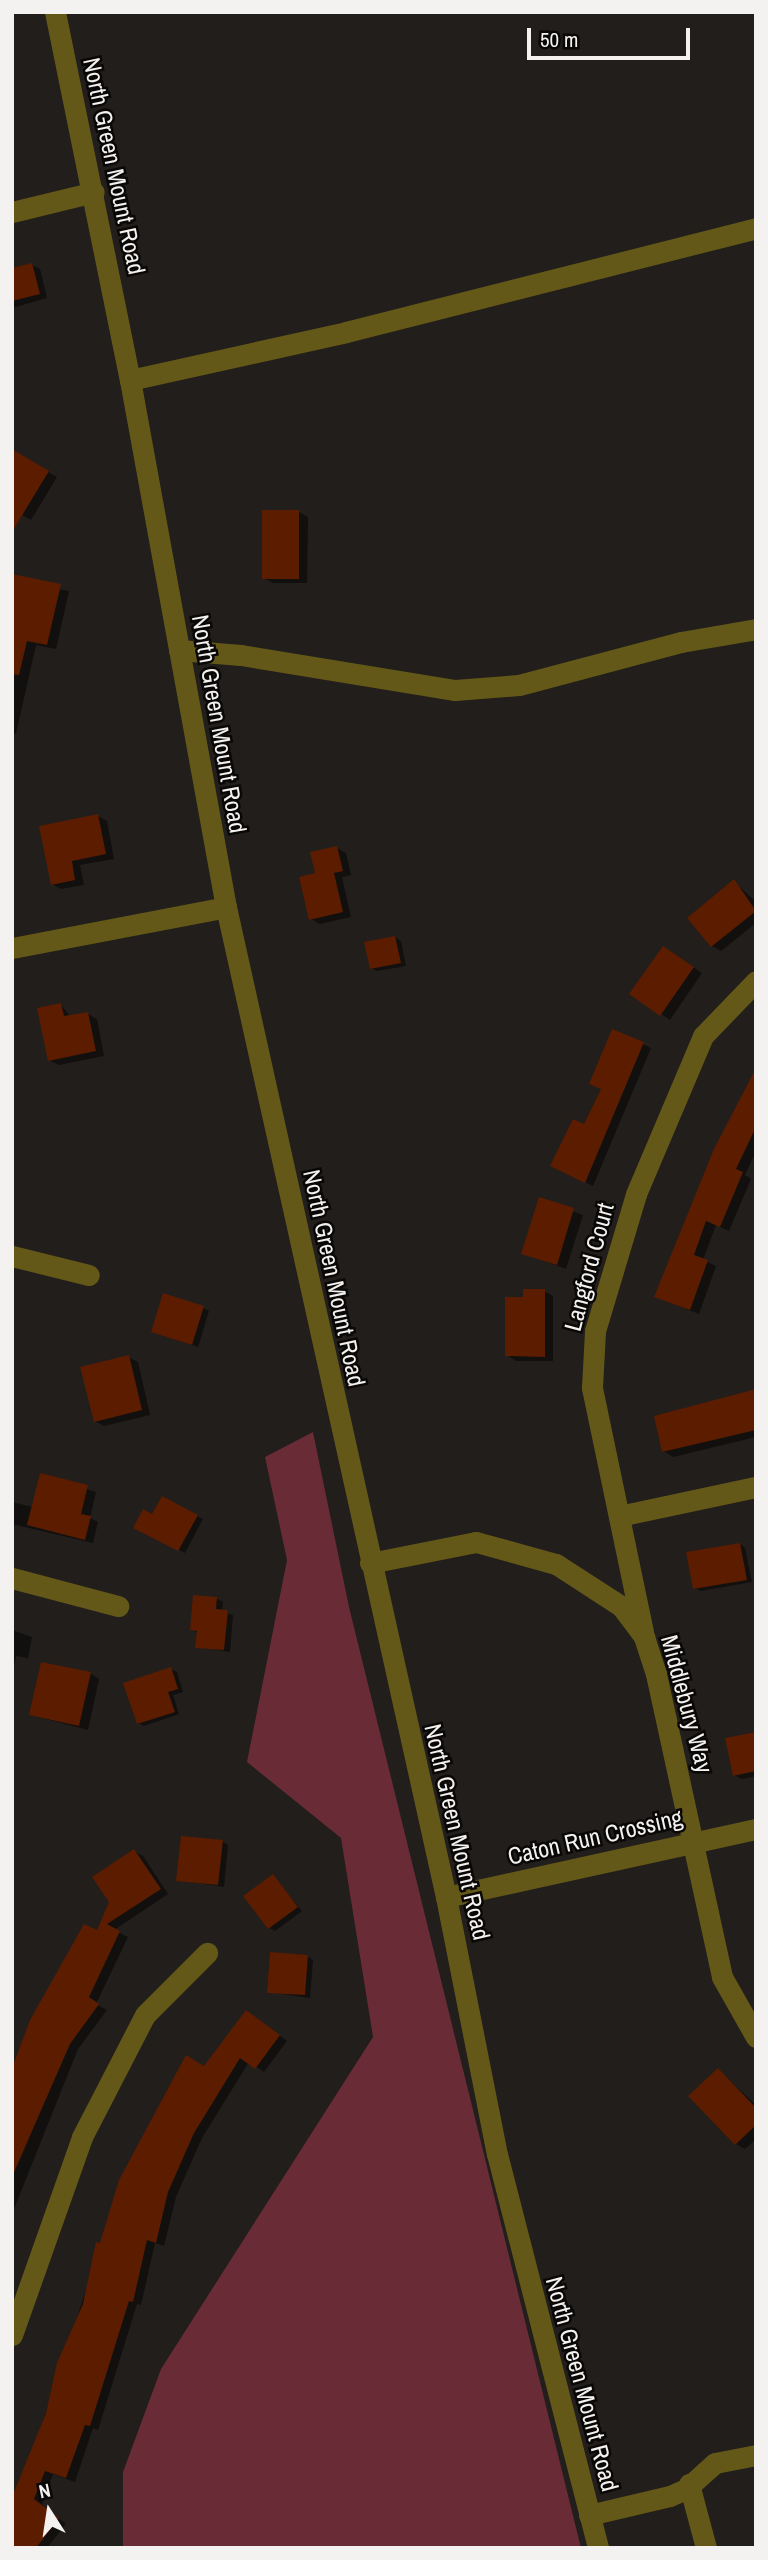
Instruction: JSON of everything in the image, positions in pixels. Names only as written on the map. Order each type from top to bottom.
[{"type":"street","name":"North Green Mount Road","points":[[55,12],[131,380],[226,907],[446,1898],[497,2154],[598,2548]]},
{"type":"street","points":[[12,212],[94,192]]},
{"type":"street","points":[[131,380],[346,332],[756,228]]},
{"type":"street","points":[[179,650],[242,654],[455,690],[519,685],[681,642],[756,629]]},
{"type":"street","points":[[12,948],[226,907]]},
{"type":"street","name":"Langford Court","points":[[644,1637],[592,1387],[595,1331],[636,1194],[704,1037],[756,981]]},
{"type":"street","points":[[12,1256],[89,1275]]},
{"type":"street","points":[[619,1516],[756,1487]]},
{"type":"street","name":"Middlebury Way","points":[[370,1563],[476,1542],[524,1552],[556,1564],[621,1606],[644,1637],[696,1842],[722,1977],[756,2037]]},
{"type":"street","points":[[12,1577],[118,1606]]},
{"type":"street","name":"Caton Run Crossing","points":[[446,1898],[756,1829]]},
{"type":"street","points":[[12,2335],[95,2112],[145,2015],[207,1952]]},
{"type":"street","points":[[589,2515],[670,2496],[715,2463],[756,2455]]},
{"type":"street","points":[[689,2484],[706,2548]]},
{"type":"shaded area","points":[[313,1432],[349,1607],[581,2548],[123,2548],[123,2472],[161,2369],[373,2037],[341,1838],[247,1762],[287,1560],[265,1457]]},
{"type":"building","points":[[32,263],[40,294],[12,301],[12,268]]},
{"type":"building","points":[[12,449],[49,471],[12,532]]},
{"type":"building","points":[[262,510],[299,510],[299,579],[262,579]]},
{"type":"building","points":[[12,574],[61,584],[47,645],[27,641],[19,675],[12,674]]},
{"type":"building","points":[[98,814],[106,854],[72,861],[75,880],[51,885],[39,826]]},
{"type":"building","points":[[337,846],[343,871],[334,873],[343,912],[309,920],[299,877],[315,873],[310,852]]},
{"type":"building","points":[[734,879],[756,911],[711,947],[687,918]]},
{"type":"building","points":[[395,936],[401,963],[370,969],[364,942]]},
{"type":"building","points":[[663,946],[694,967],[660,1016],[629,994]]},
{"type":"building","points":[[61,1003],[64,1016],[88,1012],[96,1051],[48,1061],[37,1008]]},
{"type":"building","points":[[612,1029],[644,1042],[585,1183],[550,1166],[573,1119],[584,1124],[601,1089],[589,1084]]},
{"type":"building","points":[[756,1068],[756,1127],[736,1169],[743,1172],[720,1227],[706,1221],[694,1255],[708,1260],[690,1310],[654,1297],[714,1149]]},
{"type":"building","points":[[539,1197],[574,1208],[557,1265],[521,1254]]},
{"type":"building","points":[[523,1289],[545,1289],[545,1357],[505,1356],[505,1297],[523,1297]]},
{"type":"building","points":[[163,1293],[204,1306],[192,1345],[151,1332]]},
{"type":"building","points":[[129,1355],[142,1410],[94,1422],[80,1367]]},
{"type":"building","points":[[756,1389],[756,1430],[662,1452],[654,1416]]},
{"type":"building","points":[[40,1473],[88,1485],[81,1514],[91,1516],[85,1540],[27,1525]]},
{"type":"building","points":[[162,1496],[198,1515],[178,1551],[133,1528],[143,1509],[152,1514]]},
{"type":"building","points":[[740,1543],[747,1580],[693,1589],[686,1552]]},
{"type":"building","points":[[193,1595],[217,1597],[216,1609],[228,1610],[224,1650],[195,1648],[197,1631],[190,1630]]},
{"type":"building","points":[[41,1662],[91,1672],[79,1726],[29,1715]]},
{"type":"building","points":[[171,1667],[178,1689],[168,1692],[175,1712],[137,1724],[123,1683]]},
{"type":"building","points":[[756,1732],[756,1771],[733,1776],[725,1738]]},
{"type":"building","points":[[181,1836],[223,1840],[218,1885],[176,1881]]},
{"type":"building","points":[[134,1849],[161,1889],[107,1924],[120,1931],[89,1997],[99,2004],[70,2044],[12,2177],[12,2068],[30,2020],[84,1924],[97,1930],[109,1902],[92,1877]]},
{"type":"building","points":[[273,1874],[298,1907],[268,1929],[243,1896]]},
{"type":"building","points":[[270,1952],[308,1955],[305,1995],[267,1993]]},
{"type":"building","points":[[246,2010],[280,2035],[255,2069],[240,2058],[194,2133],[168,2192],[156,2243],[147,2240],[133,2302],[129,2301],[90,2426],[85,2425],[66,2478],[45,2471],[34,2499],[59,2518],[36,2548],[12,2548],[12,2497],[46,2413],[57,2363],[83,2304],[96,2242],[100,2243],[119,2180],[186,2055],[204,2066]]},
{"type":"building","points":[[718,2068],[756,2108],[756,2125],[735,2145],[688,2096]]}]
